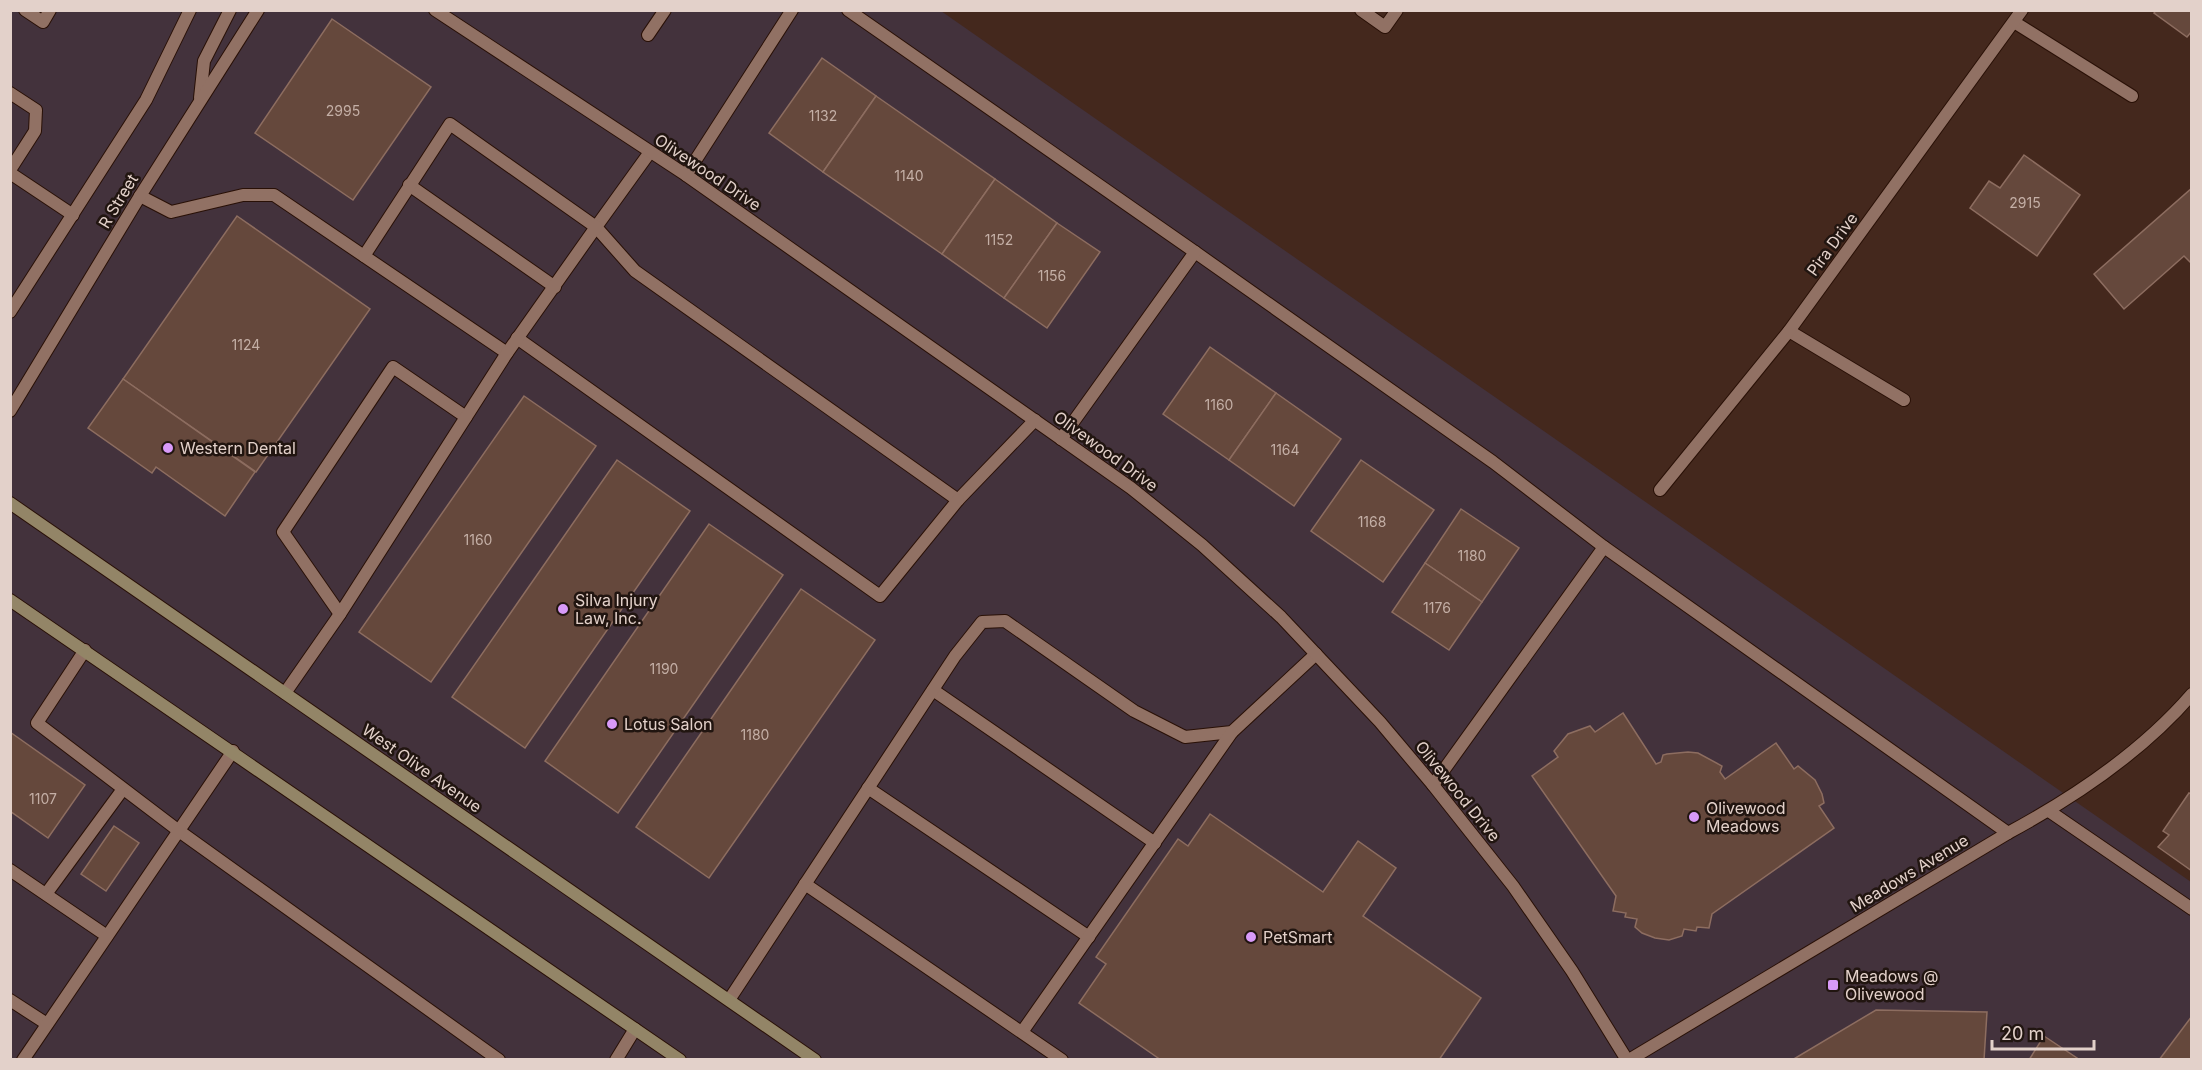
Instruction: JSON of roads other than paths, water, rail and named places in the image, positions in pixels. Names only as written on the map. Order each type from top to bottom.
[{"type":"main road","name":"West Olive Avenue","points":[[10,503],[815,1059]]},
{"type":"main road","points":[[10,600],[680,1059]]},
{"type":"street","points":[[25,10],[43,22],[50,10]]},
{"type":"street","name":"R Street","points":[[10,312],[146,100],[190,10]]},
{"type":"street","points":[[200,102],[204,61],[230,10]]},
{"type":"street","name":"R Street","points":[[10,411],[140,196],[258,10]]},
{"type":"street","name":"Olivewood Drive","points":[[435,10],[686,175],[1131,488],[1202,544],[1281,617],[1380,722],[1433,785],[1513,886],[1572,971],[1628,1059]]},
{"type":"street","points":[[648,35],[664,10]]},
{"type":"street","points":[[686,175],[792,10]]},
{"type":"street","points":[[848,10],[1493,462],[1604,546],[2008,833]]},
{"type":"street","points":[[1361,10],[1385,27],[1397,10]]},
{"type":"street","name":"Pira Drive","points":[[1660,490],[1789,331],[2022,10]]},
{"type":"street","points":[[2014,22],[2132,96]]},
{"type":"street","points":[[10,93],[36,110],[35,131],[10,172],[73,215]]},
{"type":"street","points":[[364,256],[450,124],[596,227],[635,271],[958,500]]},
{"type":"street","points":[[285,693],[339,614],[507,353],[650,152]]},
{"type":"street","points":[[409,185],[555,287]]},
{"type":"street","points":[[140,196],[171,212],[243,195],[274,195],[507,353]]},
{"type":"street","points":[[1061,439],[1195,252]]},
{"type":"street","points":[[1789,331],[1904,400]]},
{"type":"street","points":[[518,338],[880,596],[958,500],[1035,420]]},
{"type":"street","points":[[339,614],[283,532],[393,367],[466,417]]},
{"type":"street","points":[[1433,785],[1604,546]]},
{"type":"street","points":[[729,1000],[955,656],[982,622],[1005,621],[1134,711],[1185,737],[1232,732]]},
{"type":"street","points":[[85,650],[37,723],[179,831],[499,1059]]},
{"type":"street","points":[[1022,1032],[1232,732],[1316,654]]},
{"type":"street","points":[[933,690],[1155,843]]},
{"type":"street","name":"Meadows Avenue","points":[[1628,1059],[2008,833],[2049,811],[2103,773],[2157,730],[2192,694]]},
{"type":"street","points":[[24,1059],[233,751]]},
{"type":"street","points":[[868,788],[1089,937]]},
{"type":"street","points":[[46,894],[123,789]]},
{"type":"street","points":[[2049,811],[2192,909]]},
{"type":"street","points":[[10,870],[107,936]]},
{"type":"street","points":[[805,884],[1062,1059]]},
{"type":"street","points":[[10,1000],[47,1024]]},
{"type":"street","points":[[616,1059],[635,1029]]},
{"type":"place","name":"Western Dental","points":[[168,448]]},
{"type":"place","name":"Silva Injury Law, Inc.","points":[[563,609]]},
{"type":"place","name":"Lotus Salon","points":[[612,724]]},
{"type":"place","name":"Olivewood Meadows","points":[[1694,817]]},
{"type":"place","name":"PetSmart","points":[[1251,937]]},
{"type":"place","name":"Meadows @ Olivewood","points":[[1833,985]]}]
